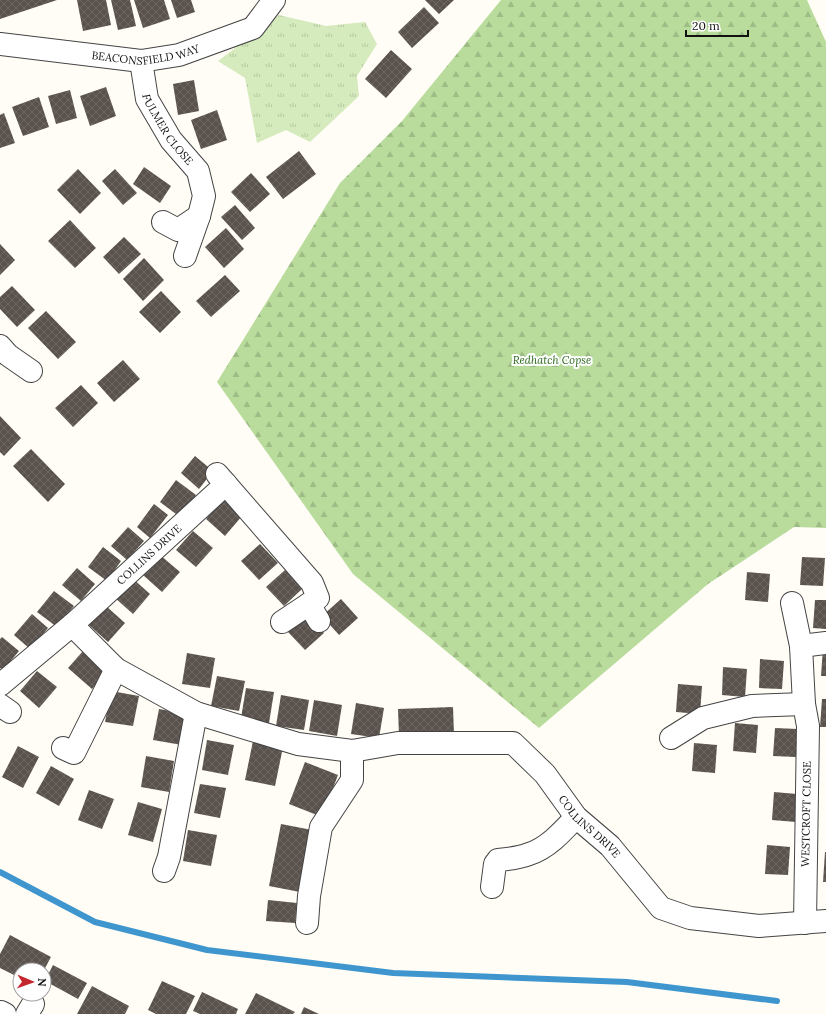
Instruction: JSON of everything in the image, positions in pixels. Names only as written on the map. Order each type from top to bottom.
[{"type":"street","name":"BEACONSFIELD WAY","points":[[0,44],[141,61],[180,55],[253,28],[274,0]]},
{"type":"street","name":"FULMER CLOSE","points":[[141,61],[147,99],[171,140],[198,171],[204,196],[199,216],[185,256]]},
{"type":"street","points":[[162,222],[178,230],[199,216]]},
{"type":"street","points":[[3,355],[31,372]]},
{"type":"street","name":"COLLINS DRIVE","points":[[0,685],[72,625],[222,479],[312,583],[318,598],[314,612],[282,622]]},
{"type":"street","name":"WESTCROFT CLOSE","points":[[792,603],[801,646],[804,704],[808,726],[815,922]]},
{"type":"street","name":"COLLINS DRIVE","points":[[72,625],[116,669],[196,713],[298,744],[352,751],[398,743],[513,742],[545,774],[576,817],[610,846],[661,908],[690,918],[759,926],[815,922]]},
{"type":"street","points":[[801,646],[826,644]]},
{"type":"street","points":[[63,748],[74,753],[116,669]]},
{"type":"street","points":[[671,738],[703,718],[752,706],[804,704]]},
{"type":"street","points":[[162,861],[196,713]]},
{"type":"street","points":[[307,922],[309,896],[320,827],[352,780],[352,751]]},
{"type":"street","points":[[492,887],[495,864],[498,860],[512,859],[530,854],[560,834],[576,817]]},
{"type":"green space","name":"Redhatch Copse","points":[[501,0],[807,0],[826,42],[826,528],[794,527],[708,584],[539,728],[353,574],[217,382],[340,183],[402,121]]},
{"type":"green space","points":[[279,15],[326,26],[365,22],[377,44],[357,76],[359,96],[310,142],[286,130],[257,143],[245,78],[218,61]]},
{"type":"building","points":[[0,0],[57,0],[0,19]]},
{"type":"building","points":[[77,0],[106,0],[111,25],[83,31]]},
{"type":"building","points":[[111,0],[130,0],[136,26],[118,30]]},
{"type":"building","points":[[134,0],[164,0],[170,19],[143,28]]},
{"type":"building","points":[[171,0],[191,0],[195,12],[177,18]]},
{"type":"building","points":[[425,0],[454,0],[439,14]]},
{"type":"building","points":[[424,7],[439,23],[412,48],[398,32]]},
{"type":"building","points":[[391,50],[412,69],[386,98],[365,79]]},
{"type":"building","points":[[194,80],[199,111],[178,115],[173,84]]},
{"type":"building","points":[[106,87],[116,116],[90,126],[80,96]]},
{"type":"building","points":[[70,90],[77,118],[56,124],[48,96]]},
{"type":"building","points":[[39,97],[49,127],[23,136],[12,107]]},
{"type":"building","points":[[217,110],[227,140],[201,149],[191,120]]},
{"type":"building","points":[[4,113],[15,143],[0,148],[0,115]]},
{"type":"building","points":[[299,151],[316,174],[283,199],[266,177]]},
{"type":"building","points":[[144,167],[171,186],[160,203],[133,184]]},
{"type":"building","points":[[78,169],[101,193],[80,214],[57,190]]},
{"type":"building","points":[[115,169],[137,193],[123,205],[102,181]]},
{"type":"building","points":[[251,173],[270,194],[250,212],[231,192]]},
{"type":"building","points":[[235,205],[255,228],[242,240],[221,217]]},
{"type":"building","points":[[70,220],[96,248],[75,268],[48,241]]},
{"type":"building","points":[[226,228],[244,249],[224,268],[205,247]]},
{"type":"building","points":[[124,237],[141,254],[119,274],[103,257]]},
{"type":"building","points":[[0,244],[15,260],[0,275]]},
{"type":"building","points":[[144,258],[164,280],[143,301],[123,279]]},
{"type":"building","points":[[225,275],[240,291],[211,317],[196,301]]},
{"type":"building","points":[[12,286],[35,310],[17,327],[0,309],[0,297]]},
{"type":"building","points":[[161,291],[181,312],[160,333],[139,312]]},
{"type":"building","points":[[46,311],[76,342],[58,359],[28,328]]},
{"type":"building","points":[[123,360],[140,379],[114,402],[97,383]]},
{"type":"building","points":[[81,385],[98,403],[73,427],[55,408]]},
{"type":"building","points":[[0,416],[21,438],[4,456],[0,452]]},
{"type":"building","points":[[31,449],[65,484],[48,502],[13,466]]},
{"type":"building","points":[[195,456],[213,471],[199,489],[181,473]]},
{"type":"building","points":[[176,480],[196,495],[180,517],[160,502]]},
{"type":"building","points":[[223,499],[242,516],[225,536],[206,519]]},
{"type":"building","points":[[154,504],[168,515],[150,538],[137,527]]},
{"type":"building","points":[[128,527],[144,541],[127,560],[111,546]]},
{"type":"building","points":[[193,531],[213,548],[196,567],[176,550]]},
{"type":"building","points":[[260,544],[278,563],[259,580],[241,561]]},
{"type":"building","points":[[103,547],[121,561],[107,581],[88,567]]},
{"type":"building","points":[[160,555],[180,572],[162,592],[143,575]]},
{"type":"building","points":[[802,557],[825,558],[823,586],[800,585]]},
{"type":"building","points":[[77,568],[95,584],[81,601],[62,585]]},
{"type":"building","points":[[285,570],[302,589],[284,606],[266,587]]},
{"type":"building","points":[[747,572],[770,574],[768,602],[745,600]]},
{"type":"building","points":[[131,577],[150,594],[133,614],[114,597]]},
{"type":"building","points":[[54,591],[74,606],[57,627],[37,612]]},
{"type":"building","points":[[341,599],[358,618],[339,635],[322,616]]},
{"type":"building","points":[[815,600],[826,600],[826,629],[813,628]]},
{"type":"building","points":[[106,606],[125,623],[108,642],[89,625]]},
{"type":"building","points":[[32,614],[48,628],[30,649],[14,635]]},
{"type":"building","points":[[307,614],[324,633],[305,650],[288,632]]},
{"type":"building","points":[[2,637],[19,651],[3,670],[0,668],[0,639]]},
{"type":"building","points":[[823,648],[826,648],[826,676],[821,676]]},
{"type":"building","points":[[83,651],[107,671],[92,689],[68,668]]},
{"type":"building","points":[[187,653],[215,658],[210,688],[182,684]]},
{"type":"building","points":[[760,659],[784,661],[782,689],[759,688]]},
{"type":"building","points":[[723,667],[747,669],[745,697],[722,695]]},
{"type":"building","points":[[37,671],[57,687],[39,708],[20,691]]},
{"type":"building","points":[[217,676],[245,681],[239,711],[211,706]]},
{"type":"building","points":[[678,684],[702,686],[700,714],[676,712]]},
{"type":"building","points":[[246,688],[274,692],[269,723],[241,718]]},
{"type":"building","points":[[111,691],[139,696],[133,726],[105,722]]},
{"type":"building","points":[[281,695],[309,700],[304,730],[276,726]]},
{"type":"building","points":[[822,699],[826,699],[826,727],[820,727]]},
{"type":"building","points":[[314,700],[342,705],[337,736],[309,731]]},
{"type":"building","points":[[356,703],[384,708],[379,738],[351,734]]},
{"type":"building","points":[[453,707],[454,734],[399,736],[398,709]]},
{"type":"building","points":[[159,709],[187,714],[182,745],[153,740]]},
{"type":"building","points":[[735,723],[758,725],[756,753],[733,751]]},
{"type":"building","points":[[775,728],[798,729],[796,757],[773,756]]},
{"type":"building","points":[[207,740],[234,745],[228,775],[202,770]]},
{"type":"building","points":[[253,741],[283,747],[275,786],[245,780]]},
{"type":"building","points":[[694,743],[717,745],[715,773],[692,771]]},
{"type":"building","points":[[18,746],[39,757],[23,788],[2,777]]},
{"type":"building","points":[[146,756],[174,761],[169,792],[141,787]]},
{"type":"building","points":[[305,762],[338,775],[322,817],[289,804]]},
{"type":"building","points":[[51,766],[74,779],[59,806],[36,793]]},
{"type":"building","points":[[200,784],[226,788],[220,818],[194,813]]},
{"type":"building","points":[[89,790],[114,799],[102,829],[78,820]]},
{"type":"building","points":[[774,792],[797,794],[796,822],[772,820]]},
{"type":"building","points":[[138,802],[162,809],[153,842],[128,835]]},
{"type":"building","points":[[281,824],[312,830],[300,892],[269,886]]},
{"type":"building","points":[[188,830],[217,835],[211,866],[183,861]]},
{"type":"building","points":[[767,845],[790,847],[788,875],[765,874]]},
{"type":"building","points":[[825,852],[826,882],[823,882]]},
{"type":"building","points":[[268,900],[297,903],[295,923],[266,921]]},
{"type":"building","points":[[10,935],[51,957],[48,962],[12,962],[12,974],[0,968],[0,954]]},
{"type":"building","points":[[53,965],[87,983],[78,999],[52,985]]},
{"type":"building","points":[[162,981],[195,996],[186,1014],[156,1014],[148,1010]]},
{"type":"building","points":[[92,986],[129,1006],[125,1014],[77,1014]]},
{"type":"building","points":[[202,992],[238,1009],[236,1014],[200,1014],[193,1011]]},
{"type":"building","points":[[256,993],[295,1012],[293,1014],[245,1014]]},
{"type":"building","points":[[304,1007],[319,1014],[301,1014]]},
{"type":"waterway","points":[[0,872],[95,922],[207,950],[393,973],[627,982],[777,1001]]}]
